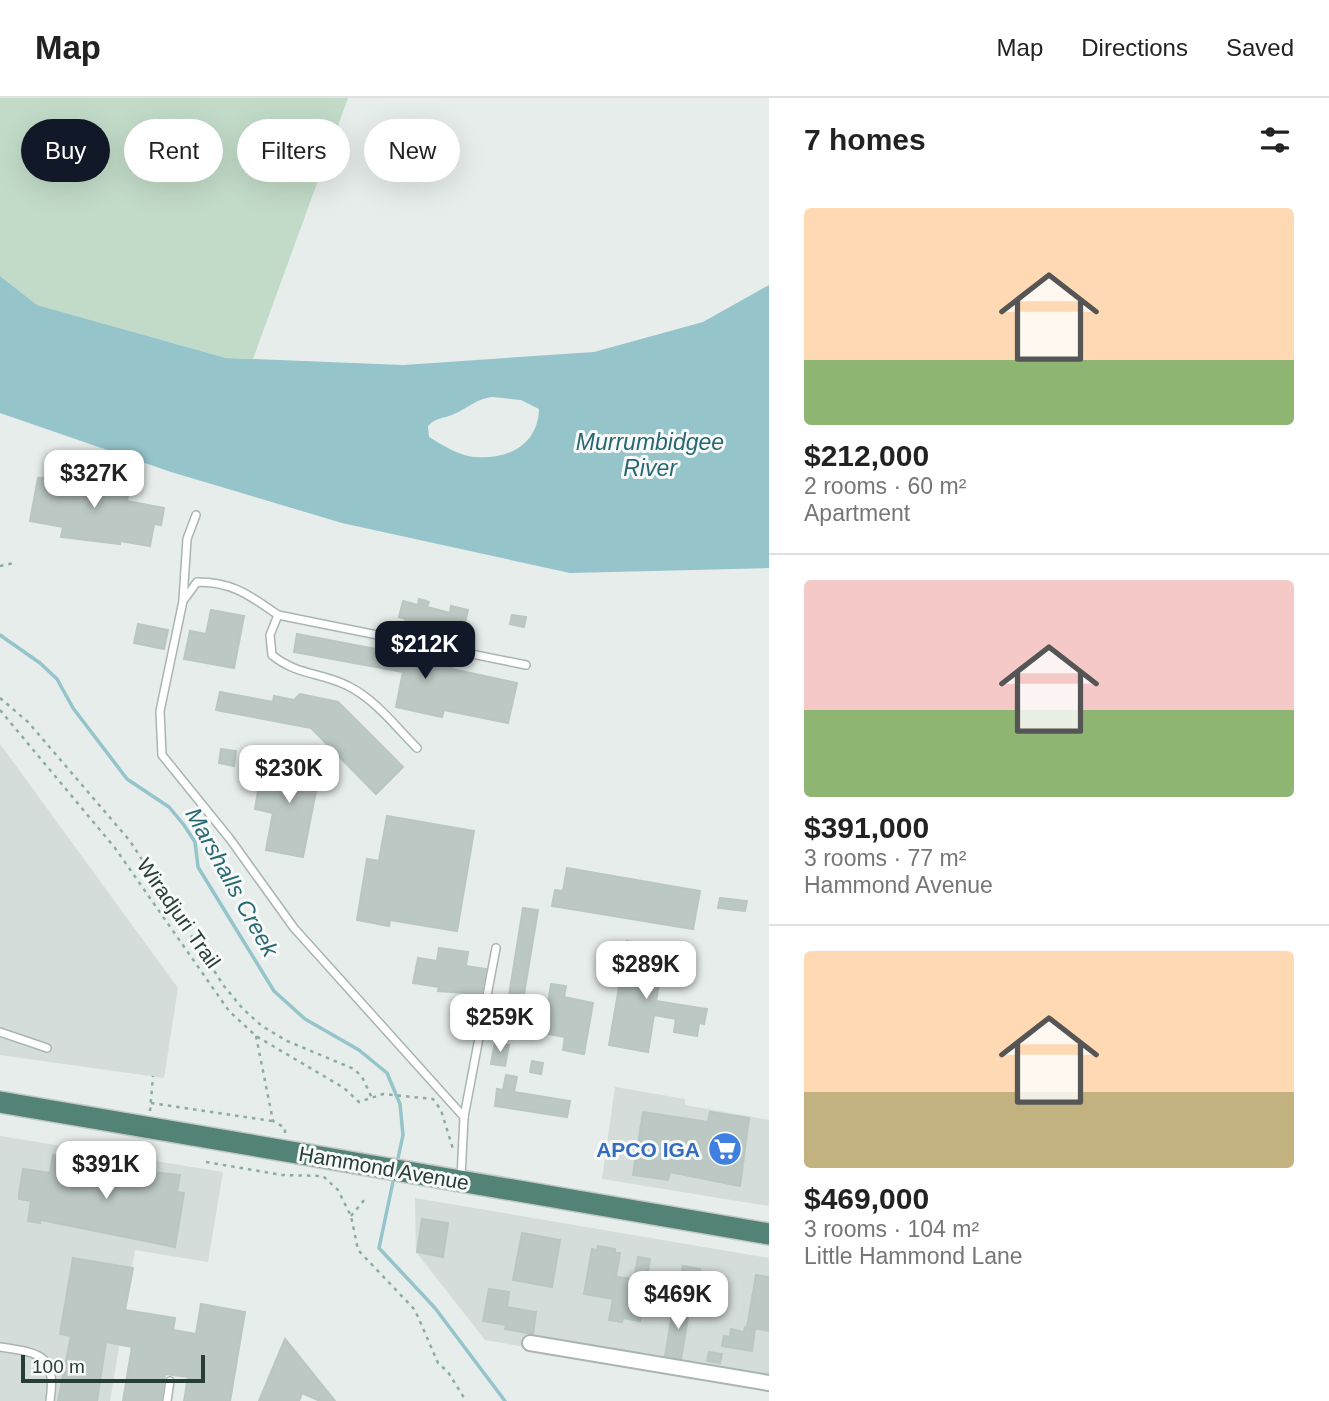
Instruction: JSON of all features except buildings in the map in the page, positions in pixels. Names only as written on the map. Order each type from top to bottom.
[{"type":"highway","name":"Hammond Avenue","points":[[0,1102],[769,1234]]},
{"type":"street","points":[[530,1343],[769,1383]]},
{"type":"lane","points":[[196,514],[187,539],[183,601],[160,711],[162,755],[230,839],[294,928],[464,1117]]},
{"type":"lane","points":[[183,601],[197,582],[221,582],[240,590],[278,615],[526,664]]},
{"type":"lane","points":[[278,615],[270,635],[272,655],[288,668],[347,685],[368,699],[417,748]]},
{"type":"lane","points":[[461,1181],[464,1117],[496,947]]},
{"type":"lane","points":[[0,1032],[47,1048]]},
{"type":"lane","points":[[0,1347],[38,1353],[52,1374],[50,1401]]},
{"type":"lane","points":[[167,1401],[170,1381]]},
{"type":"path","points":[[1,566],[14,564]]},
{"type":"path","points":[[0,698],[28,722],[130,841],[243,1009],[262,1026],[287,1041],[354,1069],[362,1077],[372,1098],[383,1094],[426,1097],[437,1103],[452,1146],[462,1158]]},
{"type":"path","name":"Wiradjuri Trail","points":[[0,710],[115,848],[229,1011],[256,1036],[344,1088],[359,1102],[372,1098]]},
{"type":"path","points":[[256,1036],[273,1121]]},
{"type":"path","points":[[149,1128],[153,1076]]},
{"type":"path","points":[[151,1103],[273,1121],[285,1128]]},
{"type":"path","points":[[206,1162],[282,1175],[323,1176],[338,1190],[351,1216],[358,1250],[415,1310],[438,1363],[448,1372],[466,1401]]},
{"type":"path","points":[[282,1175],[283,1165]]},
{"type":"path","points":[[351,1216],[365,1199]]},
{"type":"shaded area","points":[[0,744],[178,988],[164,1078],[0,1055]]},
{"type":"shaded area","points":[[615,1087],[685,1099],[685,1105],[769,1120],[769,1206],[602,1179]]},
{"type":"shaded area","points":[[0,1136],[223,1172],[208,1262],[135,1250],[110,1401],[0,1401]]},
{"type":"shaded area","points":[[415,1198],[769,1258],[769,1388],[485,1340],[416,1252]]},
{"type":"green space","points":[[0,98],[348,98],[340,119],[237,119],[237,182],[317,182],[253,359],[226,358],[37,305],[0,276]]},
{"type":"water","name":"Murrumbidgee River","points":[[0,276],[37,305],[226,358],[403,365],[594,352],[703,322],[769,285],[769,568],[570,573],[342,523],[171,472],[0,413]],"holes":[[[492,397],[521,400],[539,409],[537,422],[527,441],[509,453],[487,457],[468,456],[429,437],[428,426],[431,423],[481,400]]]},
{"type":"waterway","name":"Marshalls Creek","points":[[0,635],[40,663],[57,679],[73,708],[127,779],[169,807],[184,825],[195,842],[198,867],[274,991],[305,1019],[359,1050],[387,1073],[400,1104],[403,1135],[397,1163]]},
{"type":"waterway","name":"Marshalls Creek","points":[[394,1177],[379,1248],[435,1308],[505,1401]]},
{"type":"place","name":"APCO IGA","points":[[725,1149]]}]
